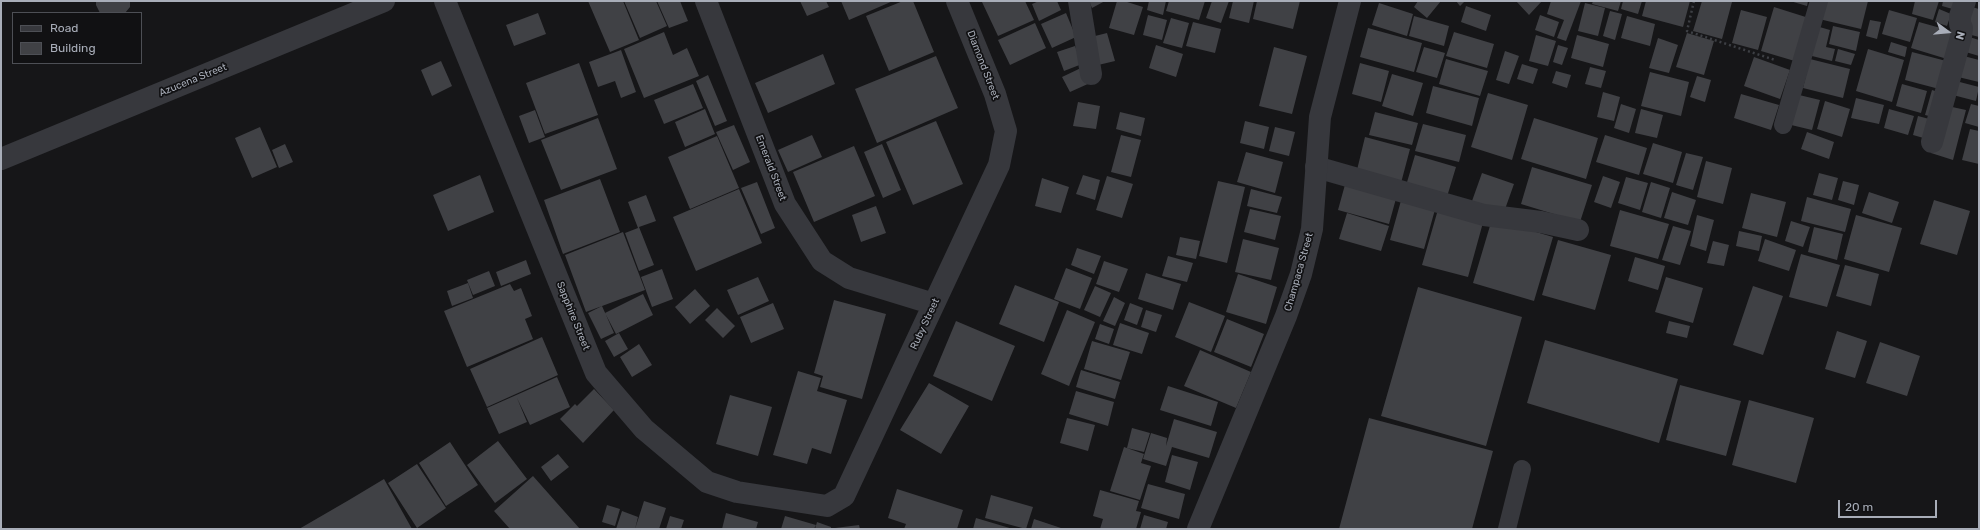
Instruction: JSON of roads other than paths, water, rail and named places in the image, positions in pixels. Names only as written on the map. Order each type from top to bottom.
[{"type":"street","name":"Azucena Street","points":[[1,159],[384,1]]},
{"type":"street","name":"Sapphire Street","points":[[445,1],[596,373],[644,428],[707,482],[736,492],[827,506]]},
{"type":"street","name":"Emerald Street","points":[[706,1],[785,204],[822,262],[849,278],[934,304]]},
{"type":"street","name":"Diamond Street","points":[[957,1],[995,94],[1006,130]]},
{"type":"street","points":[[1079,1],[1091,74]]},
{"type":"street","name":"Champaca Street","points":[[1198,529],[1286,316],[1301,274],[1312,229],[1320,117],[1350,1]]},
{"type":"street","points":[[1932,142],[1960,37],[1962,28],[1960,24],[1960,16],[1966,1]]},
{"type":"street","name":"Ruby Street","points":[[827,506],[844,496],[999,165],[1006,130]]},
{"type":"street","points":[[1316,168],[1484,215],[1541,222],[1578,230]]},
{"type":"lane","points":[[1783,125],[1819,1]]},
{"type":"lane","points":[[1507,529],[1522,469]]}]
